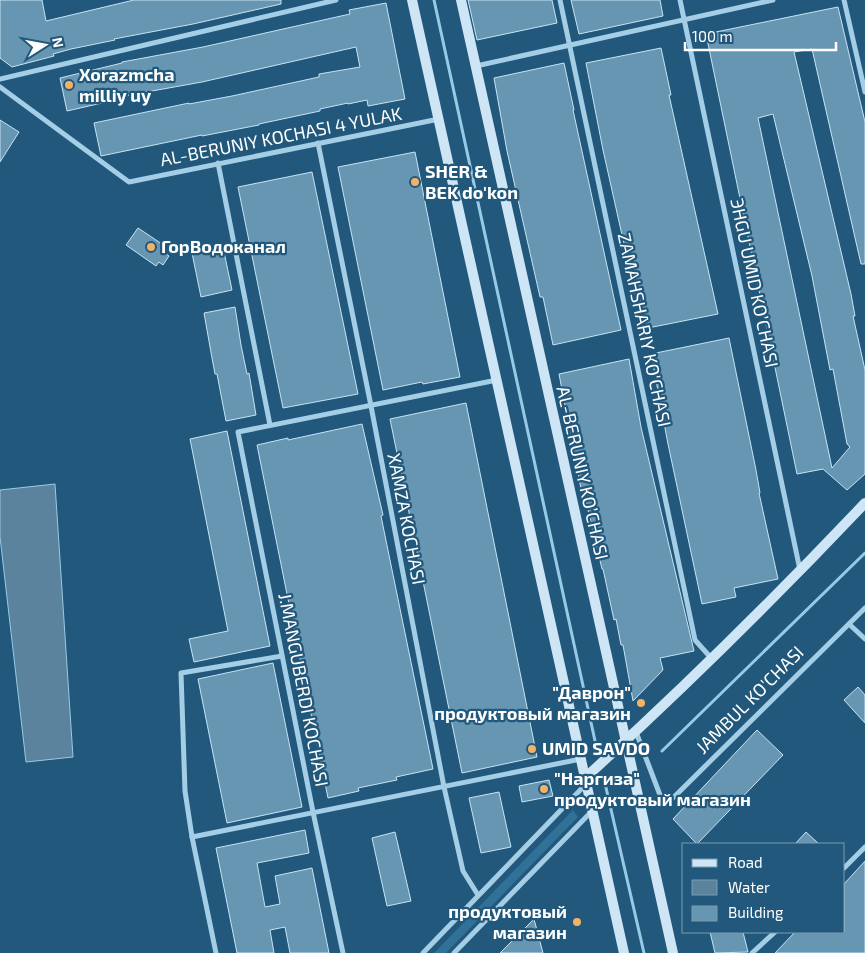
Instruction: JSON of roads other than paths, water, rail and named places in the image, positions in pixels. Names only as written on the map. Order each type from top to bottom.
[{"type":"main road","points":[[412,0],[624,953]]},
{"type":"main road","name":"AL-BERUNIY KO’CHASI","points":[[461,0],[672,953]]},
{"type":"main road","points":[[586,780],[712,660],[865,503]]},
{"type":"street","points":[[0,79],[336,0]]},
{"type":"street","name":"ZAMAHSHARIY KO'CHASI","points":[[560,0],[695,640],[712,660]]},
{"type":"street","name":"ЭHGU UMID KO’CHASI","points":[[680,0],[800,571]]},
{"type":"street","points":[[475,66],[773,0]]},
{"type":"street","points":[[844,0],[865,92]]},
{"type":"street","name":"AL-BERUNIY KOCHASI 4 YULAK","points":[[0,88],[129,182],[439,119]]},
{"type":"street","name":"XAMZA KOCHASI","points":[[318,143],[444,786],[463,871],[478,895]]},
{"type":"street","points":[[218,163],[270,426],[497,380]]},
{"type":"street","name":"J.MANGUBERDI KOCHASI","points":[[270,426],[238,432],[313,812],[343,953]]},
{"type":"street","name":"JAMBUL KO'CHASI","points":[[636,731],[660,795],[666,799],[673,798],[865,608]]},
{"type":"street","points":[[849,624],[865,640]]},
{"type":"street","points":[[216,953],[192,837],[185,791],[181,673],[282,656]]},
{"type":"street","points":[[192,837],[582,759]]},
{"type":"street","points":[[423,953],[586,780]]},
{"type":"street","points":[[454,953],[593,810]]},
{"type":"street","points":[[845,867],[865,847]]},
{"type":"street","points":[[752,953],[774,933]]},
{"type":"water","points":[[55,484],[73,757],[26,762],[0,537],[0,490]]},
{"type":"waterway","points":[[434,0],[597,750]]},
{"type":"waterway","points":[[662,751],[865,553]]},
{"type":"waterway","points":[[604,779],[644,953]]},
{"type":"place","name":"Xorazmcha milliy uy","points":[[69,85]]},
{"type":"place","name":"SHER & BEK do'kon","points":[[415,182]]},
{"type":"place","name":"ГорВодоканал","points":[[151,247]]},
{"type":"place","name":"\"Даврон\" продуктовый магазин","points":[[641,703]]},
{"type":"place","name":"UMID SAVDO","points":[[532,749]]},
{"type":"place","name":"\"Наргиза\" продуктовый магазин","points":[[544,789]]},
{"type":"place","name":"продуктовый магазин","points":[[577,922]]}]
